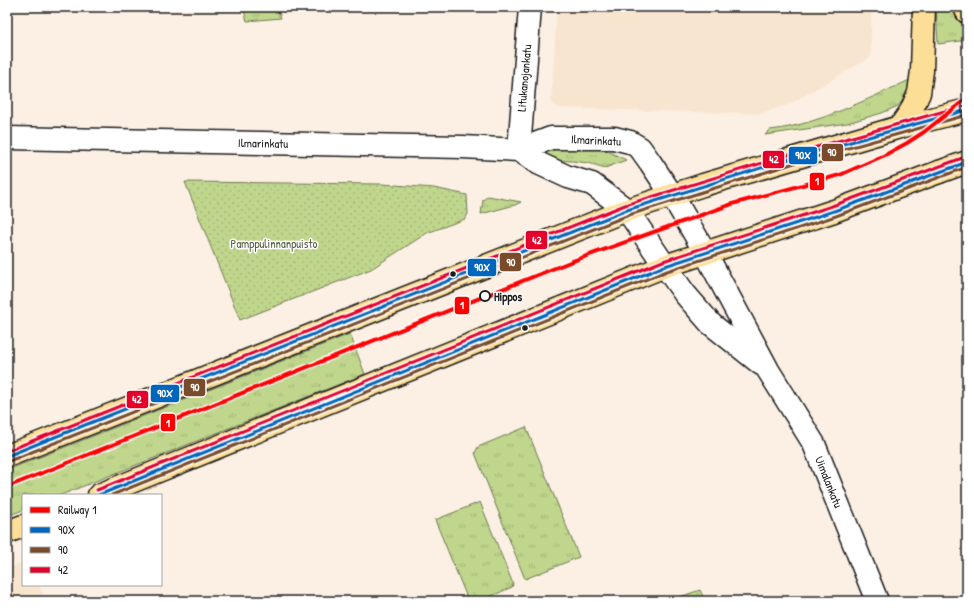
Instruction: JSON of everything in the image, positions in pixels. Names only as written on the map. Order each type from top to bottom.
[{"type":"main road","points":[[900,127],[911,112],[919,93],[922,71],[924,7]]},
{"type":"main road","points":[[965,7],[967,12]]},
{"type":"main road","points":[[7,456],[627,210],[672,195],[900,127],[967,110]]},
{"type":"main road","points":[[101,494],[665,266],[834,212],[967,162]]},
{"type":"main road","points":[[939,172],[967,170]]},
{"type":"main road","points":[[7,532],[22,526]]},
{"type":"street","name":"Litukanojankatu","points":[[519,150],[530,7]]},
{"type":"street","name":"Ilmarinkatu","points":[[7,138],[455,147],[519,150],[551,138],[614,138],[630,142],[640,148],[672,195]]},
{"type":"street","points":[[519,150],[540,164],[568,177],[592,184],[627,210]]},
{"type":"street","name":"Uimalankatu","points":[[672,195],[705,252],[768,370],[814,444],[877,601]]},
{"type":"street","name":"Uimalankatu","points":[[627,210],[684,294],[711,324],[768,370]]},
{"type":"shaded area","points":[[557,7],[871,7],[871,57],[790,104],[759,114],[557,108],[551,103]]},
{"type":"shaded area","points":[[22,562],[22,586],[39,586],[46,601],[7,601],[7,569]]},
{"type":"green space","points":[[243,7],[277,7],[281,18],[247,21]]},
{"type":"green space","points":[[936,7],[957,7],[967,30],[967,40],[938,44]]},
{"type":"green space","points":[[912,79],[909,93],[898,106],[882,113],[847,123],[765,135],[770,130],[806,123],[824,117],[860,103]]},
{"type":"green space","points":[[589,147],[608,151],[626,160],[605,168],[589,163],[549,160],[542,158],[541,148]]},
{"type":"green space","name":"Pamppulinnanpuisto","points":[[185,182],[382,184],[434,188],[467,195],[468,214],[465,219],[427,233],[371,269],[240,320]]},
{"type":"green space","points":[[488,196],[521,202],[481,214],[483,200]]},
{"type":"green space","points":[[350,334],[365,374],[64,494],[22,494],[22,510],[7,516],[7,470]]},
{"type":"green space","points":[[526,427],[579,557],[525,579],[475,453],[478,447]]},
{"type":"green space","points":[[480,502],[513,584],[512,587],[496,594],[484,599],[473,601],[468,600],[435,520]]},
{"type":"green space","points":[[700,590],[705,601],[668,601]]},
{"type":"rail line","name":"1","points":[[7,487],[570,262],[732,204],[840,175],[885,155],[907,143],[924,132],[967,98]]},
{"type":"transit line","name":"42","points":[[7,451],[625,205],[795,153],[966,105]]},
{"type":"transit line","name":"90X","points":[[7,456],[627,210],[796,157],[967,110]]},
{"type":"transit line","name":"90","points":[[9,461],[629,215],[798,162],[967,115]]},
{"type":"transit line","name":"42","points":[[97,490],[663,261],[832,206],[965,157]]},
{"type":"transit line","name":"90X","points":[[101,494],[665,266],[834,211],[967,162]]},
{"type":"transit line","name":"90","points":[[114,494],[667,271],[836,216],[967,167]]},
{"type":"place","name":"Hippos","points":[[485,296]]}]
